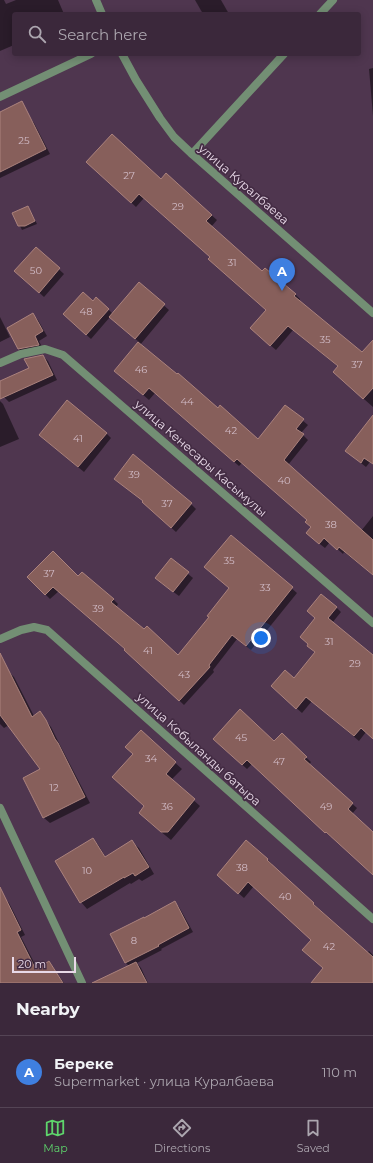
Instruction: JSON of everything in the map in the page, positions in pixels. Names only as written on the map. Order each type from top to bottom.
[{"type":"street","points":[[96,0],[101,12]]},
{"type":"street","points":[[322,12],[333,0]]},
{"type":"street","points":[[0,97],[87,56]]},
{"type":"street","name":"улица Куралбаева","points":[[123,56],[136,80],[174,137],[373,313]]},
{"type":"street","points":[[192,154],[282,56]]},
{"type":"street","name":"улица Кенесары Касымулы","points":[[0,363],[21,354],[45,349],[63,355],[373,623]]},
{"type":"street","name":"улица Кобыланды батыра","points":[[0,639],[34,626],[47,630],[373,919]]},
{"type":"street","points":[[0,808],[82,983]]},
{"type":"building","points":[[22,101],[46,149],[0,172],[0,112]]},
{"type":"building","points":[[112,134],[161,179],[166,173],[212,215],[206,221],[262,271],[265,268],[296,294],[294,296],[362,352],[373,340],[373,388],[363,399],[333,372],[338,366],[288,326],[270,346],[250,328],[266,310],[208,259],[210,257],[139,194],[131,203],[86,162]]},
{"type":"building","points":[[28,206],[35,221],[25,226],[18,226],[12,213]]},
{"type":"building","points":[[36,247],[60,268],[39,293],[14,271]]},
{"type":"building","points":[[139,282],[165,304],[135,339],[109,317]]},
{"type":"building","points":[[83,292],[93,301],[96,297],[109,309],[86,335],[63,314]]},
{"type":"building","points":[[33,313],[43,331],[35,336],[39,345],[18,349],[7,328]]},
{"type":"building","points":[[138,342],[177,374],[178,373],[218,408],[220,405],[258,439],[285,405],[304,419],[296,429],[304,434],[284,460],[373,540],[373,575],[339,547],[337,550],[324,538],[319,544],[306,533],[311,527],[305,522],[307,520],[237,459],[234,462],[149,388],[143,395],[114,371]]},
{"type":"building","points":[[43,355],[53,375],[0,399],[0,381],[29,368],[24,359]]},
{"type":"building","points":[[67,400],[107,433],[78,467],[39,435]]},
{"type":"building","points":[[373,415],[373,464],[364,458],[361,463],[345,451]]},
{"type":"building","points":[[133,454],[192,503],[171,528],[142,502],[143,501],[114,479]]},
{"type":"building","points":[[231,535],[293,587],[246,646],[232,635],[209,665],[210,667],[179,701],[124,650],[125,649],[53,587],[45,595],[27,577],[53,551],[78,576],[82,572],[114,599],[111,602],[144,629],[147,626],[178,655],[209,617],[207,616],[229,588],[204,567]]},
{"type":"building","points":[[171,558],[189,572],[173,592],[155,578]]},
{"type":"building","points":[[321,594],[337,607],[328,618],[373,655],[373,739],[361,728],[354,736],[306,697],[296,709],[271,686],[285,670],[294,678],[315,652],[307,646],[308,644],[300,637],[315,618],[307,611]]},
{"type":"building","points":[[0,653],[32,717],[40,711],[46,720],[85,797],[43,818],[23,778],[40,769],[0,715]]},
{"type":"building","points":[[240,709],[274,741],[282,733],[307,757],[304,759],[353,803],[348,809],[373,832],[373,875],[326,832],[325,833],[247,760],[242,765],[213,739]]},
{"type":"building","points":[[141,730],[176,762],[166,774],[195,799],[168,832],[161,832],[139,813],[144,806],[112,777],[133,754],[125,747]]},
{"type":"building","points":[[93,838],[105,857],[132,840],[149,867],[135,876],[133,873],[124,877],[80,903],[55,861]]},
{"type":"building","points":[[246,840],[268,859],[267,860],[314,903],[313,904],[373,957],[373,983],[311,983],[323,968],[302,950],[311,940],[248,882],[238,894],[217,875]]},
{"type":"building","points":[[0,887],[21,930],[17,932],[36,970],[49,961],[63,983],[0,983]]},
{"type":"building","points":[[175,901],[189,928],[158,945],[159,946],[125,963],[110,934]]},
{"type":"building","points":[[136,962],[147,983],[92,983]]},
{"type":"place","name":"Береке","points":[[282,291]]}]
